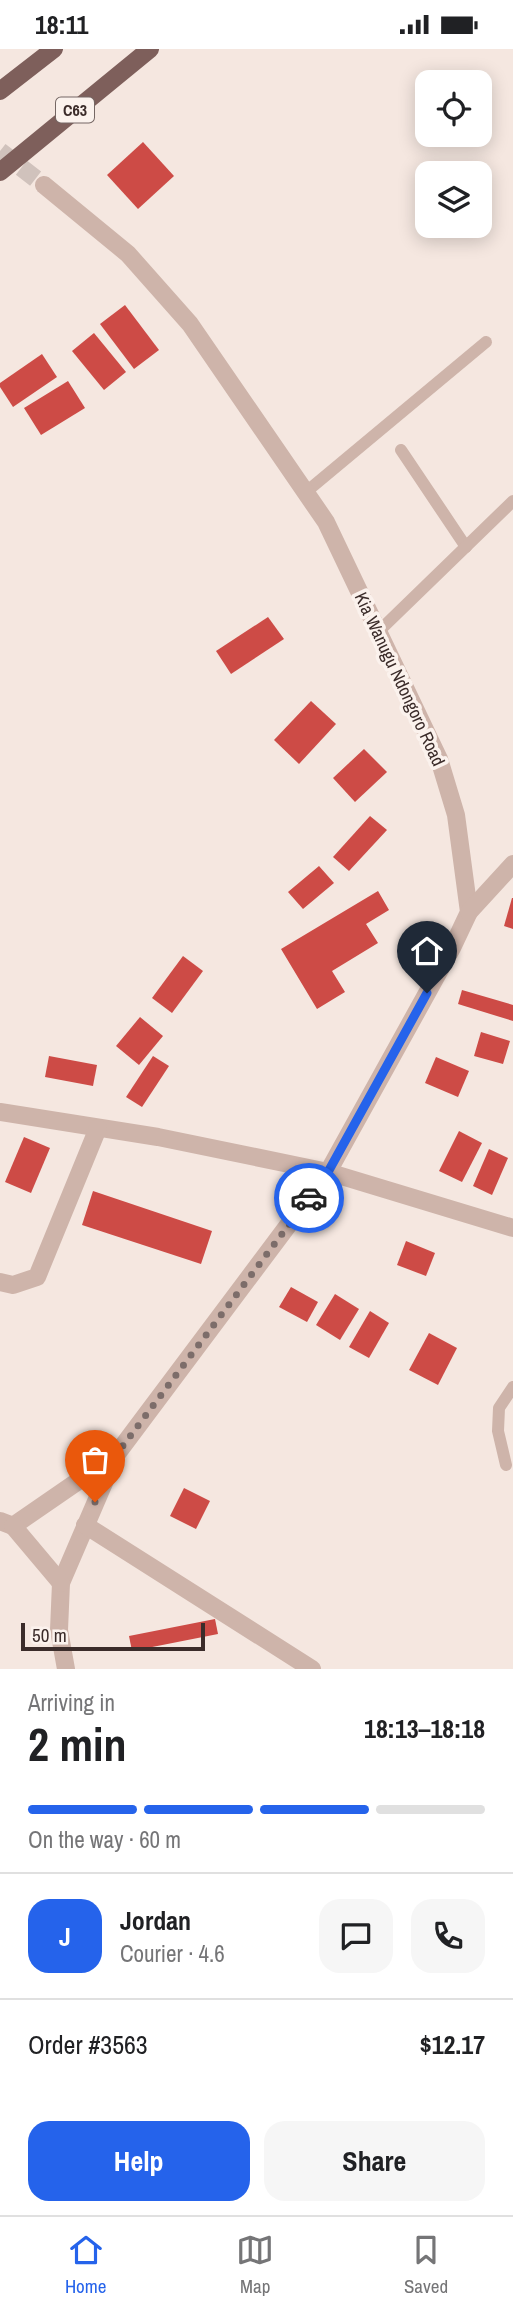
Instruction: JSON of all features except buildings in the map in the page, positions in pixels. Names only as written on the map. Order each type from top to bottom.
[{"type":"main road","points":[[0,91],[54,49]]},
{"type":"main road","name":"C63","points":[[0,172],[150,49]]},
{"type":"street","name":"Kia Wanugu Ndongoro Road","points":[[44,185],[128,254],[190,324],[326,522],[439,759],[456,815],[468,912]]},
{"type":"street","points":[[66,1669],[59,1630],[61,1583],[116,1455],[328,1172],[452,948],[468,912],[513,864]]},
{"type":"street","points":[[0,1112],[158,1137],[328,1172],[513,1228]]},
{"type":"street","points":[[0,1282],[13,1285],[37,1277],[98,1128]]},
{"type":"street","points":[[61,1583],[7,1523],[116,1455]]},
{"type":"street","points":[[85,1525],[312,1669]]},
{"type":"lane","points":[[306,492],[486,342]]},
{"type":"lane","points":[[401,450],[466,547]]},
{"type":"lane","points":[[378,632],[513,501]]},
{"type":"lane","points":[[506,1465],[498,1431],[499,1408],[513,1387]]},
{"type":"tunnel","points":[[0,151],[44,185]]},
{"type":"way so far","points":[[95,1502],[116,1455],[309,1198]]},
{"type":"route","points":[[309,1198],[328,1172],[427,993]]}]
